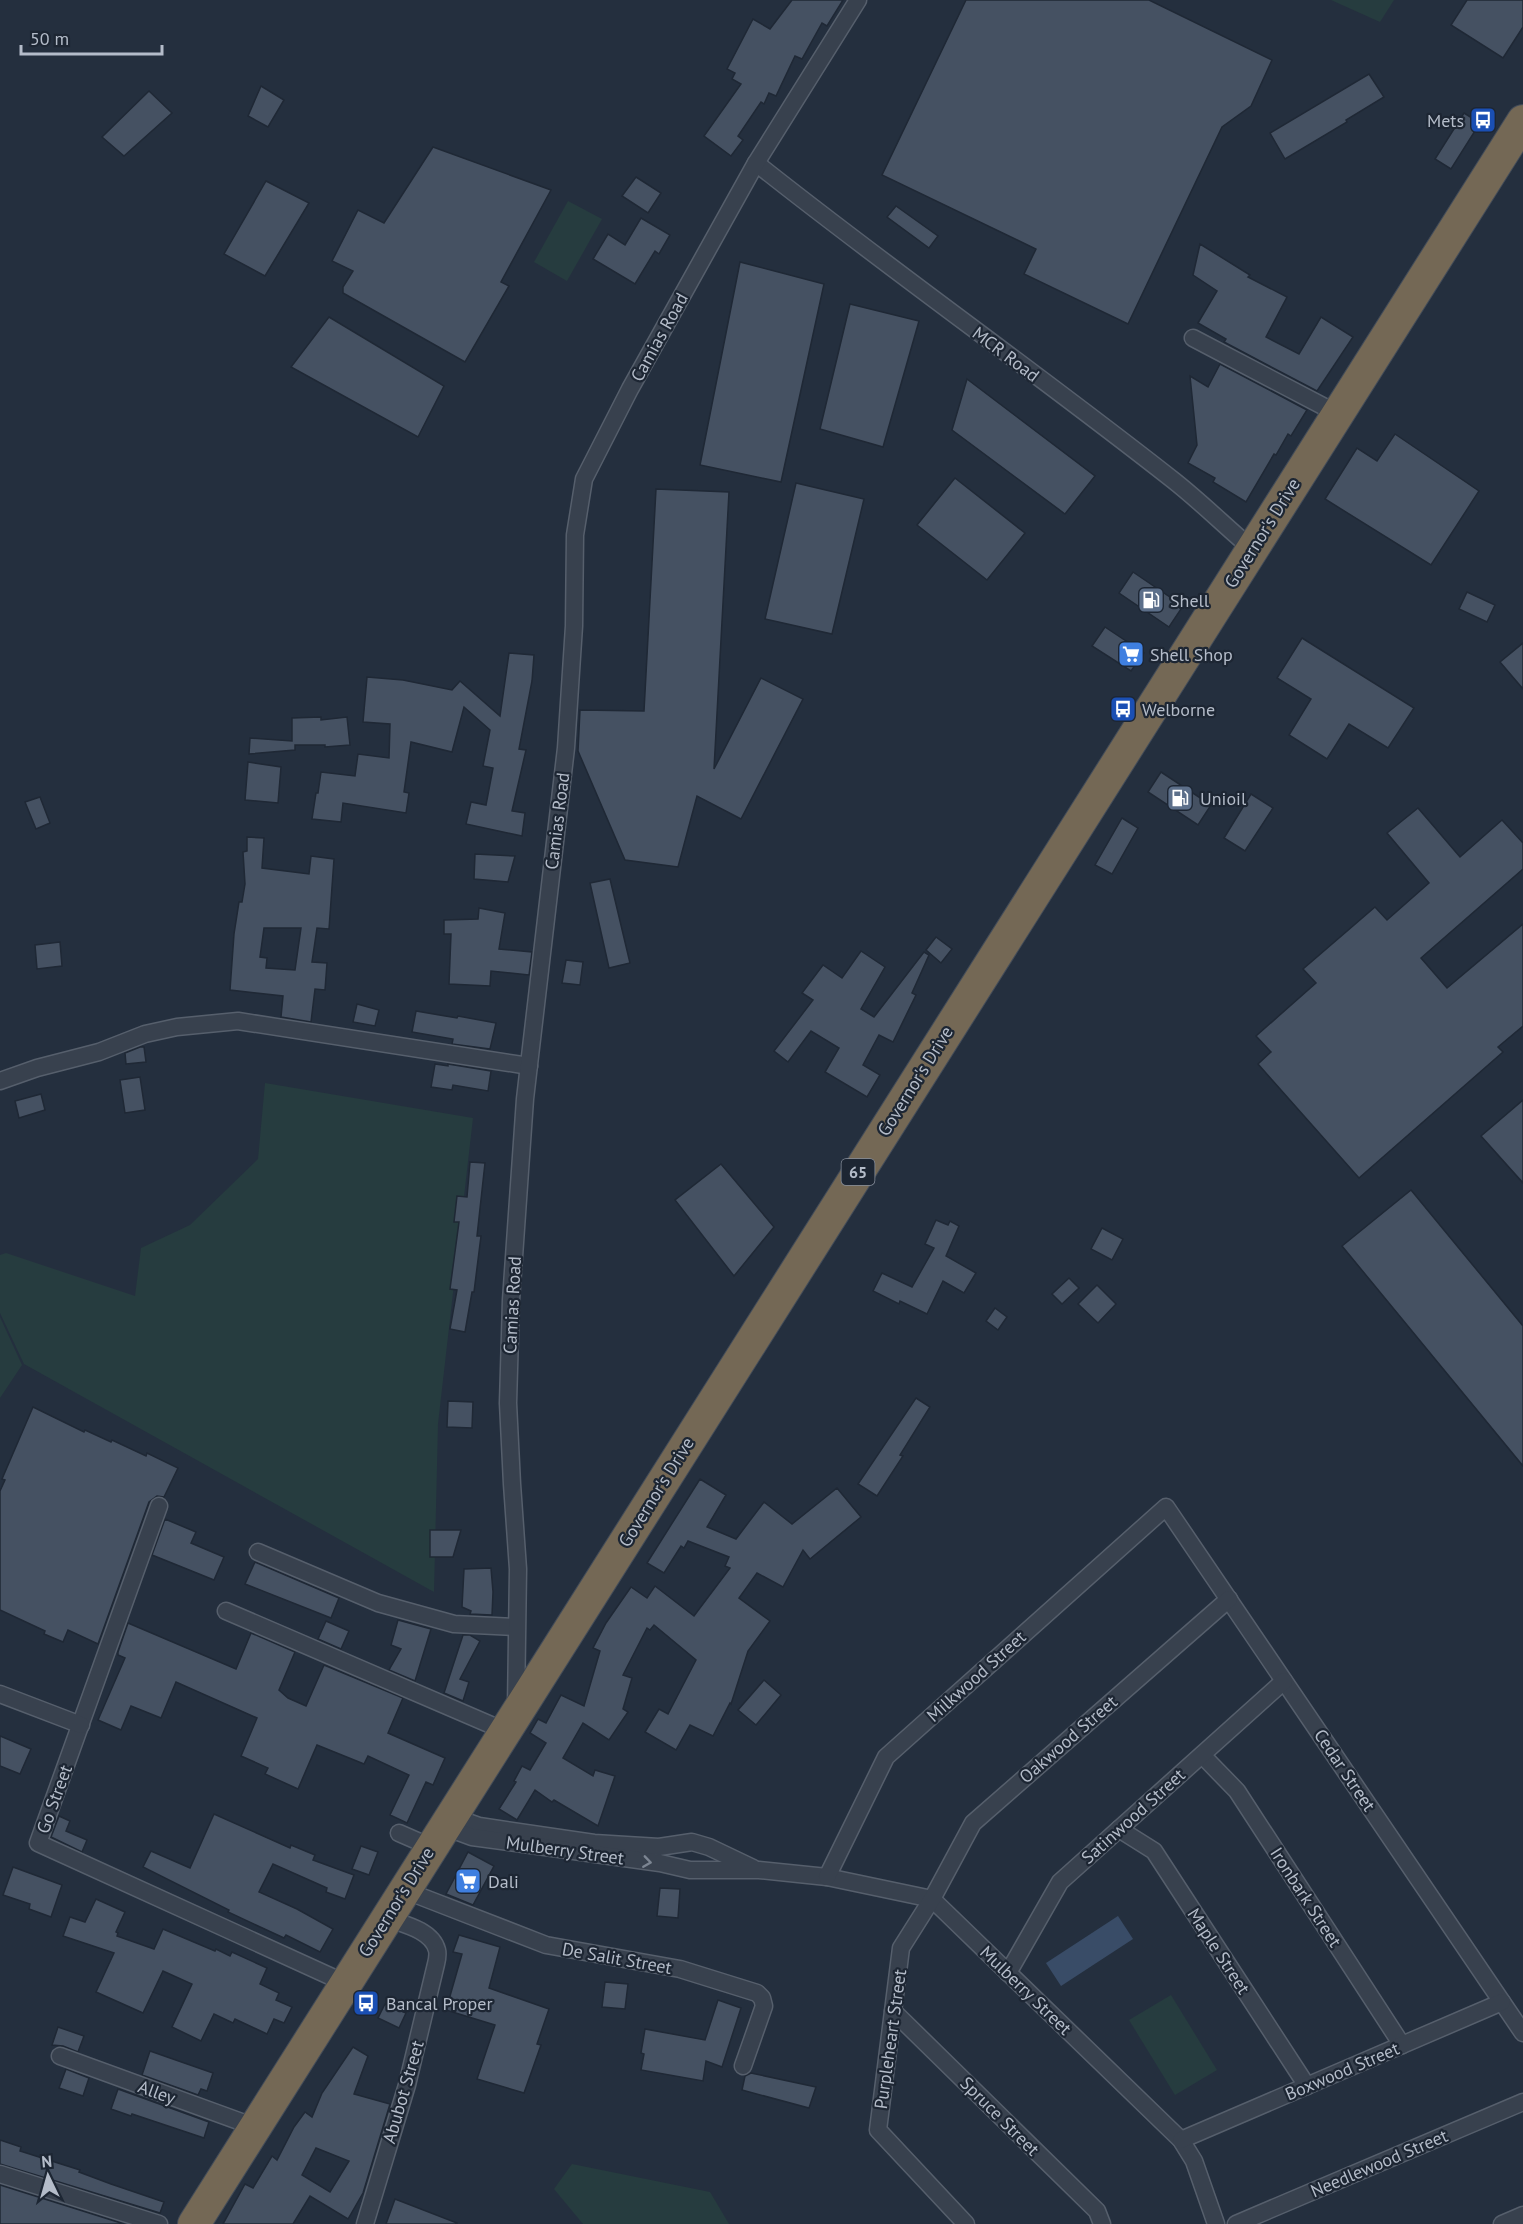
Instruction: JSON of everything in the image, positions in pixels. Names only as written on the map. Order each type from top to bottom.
[{"type":"highway","name":"Governor's Drive","points":[[194,2224],[1523,121]]},
{"type":"street","name":"Camias Road","points":[[510,1723],[519,1569],[508,1403],[511,1300],[529,1066],[566,747],[574,626],[575,535],[584,479],[630,389],[756,163],[858,0]]},
{"type":"street","name":"MCR Road","points":[[756,163],[843,233],[1065,397],[1175,482],[1252,549]]},
{"type":"street","points":[[1193,338],[1338,414]]},
{"type":"street","points":[[0,1081],[37,1068],[99,1052],[145,1034],[177,1027],[238,1021],[529,1066]]},
{"type":"street","name":"Go Street","points":[[159,1506],[38,1843],[345,1983]]},
{"type":"street","name":"Cedar Street","points":[[1167,1507],[1523,2033]]},
{"type":"street","name":"Milkwood Street","points":[[827,1877],[886,1757],[1167,1507]]},
{"type":"street","points":[[258,1552],[378,1603],[454,1624],[516,1628]]},
{"type":"street","name":"Oakwood Street","points":[[932,1899],[973,1823],[1229,1599]]},
{"type":"street","points":[[226,1611],[510,1723]]},
{"type":"street","name":"Satinwood Street","points":[[1008,1973],[1060,1882],[1284,1681]]},
{"type":"street","points":[[0,1694],[81,1725]]},
{"type":"street","name":"Ironbark Street","points":[[1202,1755],[1237,1791],[1402,2045]]},
{"type":"street","name":"Mulberry Street","points":[[443,1830],[479,1826],[594,1843],[659,1847],[692,1842],[709,1847],[759,1870]]},
{"type":"street","name":"Maple Street","points":[[1119,1828],[1154,1851],[1307,2086]]},
{"type":"street","points":[[399,1833],[443,1830]]},
{"type":"street","name":"Mulberry Street","points":[[443,1830],[472,1838],[660,1863],[681,1869],[759,1870],[827,1877],[932,1899],[1181,2140],[1194,2162],[1216,2224]]},
{"type":"street","name":"De Salit Street","points":[[404,1890],[546,1945],[680,1970],[757,1993],[762,1998],[764,2006],[743,2066]]},
{"type":"street","name":"Purpleheart Street","points":[[932,1899],[902,1948],[878,2130],[966,2224]]},
{"type":"street","name":"Abubot Street","points":[[365,2224],[407,2085],[436,1964],[437,1950],[429,1937],[417,1929],[386,1918]]},
{"type":"street","name":"Boxwood Street","points":[[1181,2140],[1502,2002]]},
{"type":"street","name":"Spruce Street","points":[[893,2011],[1097,2211],[1102,2224]]},
{"type":"street","name":"Alley","points":[[60,2056],[255,2127]]},
{"type":"street","name":"Needlewood Street","points":[[1236,2224],[1523,2102]]},
{"type":"street","points":[[0,2174],[159,2224]]},
{"type":"street","points":[[1502,2224],[1523,2215]]},
{"type":"green space","points":[[1331,0],[1394,0],[1380,22]]},
{"type":"green space","points":[[568,201],[602,219],[567,281],[534,262]]},
{"type":"green space","points":[[265,1083],[473,1118],[438,1424],[434,1592],[24,1364],[0,1313],[0,1255],[6,1253],[135,1296],[141,1248],[190,1225],[258,1159]]},
{"type":"green space","points":[[0,1317],[22,1365],[0,1398]]},
{"type":"green space","points":[[1171,1995],[1217,2070],[1175,2095],[1129,2020]]},
{"type":"green space","points":[[572,2164],[710,2192],[729,2224],[583,2224],[554,2189]]},
{"type":"water","points":[[1118,1916],[1133,1939],[1061,1986],[1046,1963]]},
{"type":"building","points":[[792,0],[843,0],[827,26],[822,23],[802,59],[795,56],[776,96],[769,93],[764,104],[761,102],[738,136],[743,140],[731,156],[704,136],[741,84],[732,79],[735,73],[727,69],[753,19],[770,29]]},
{"type":"building","points":[[966,0],[1149,0],[1272,60],[1251,106],[1222,127],[1128,324],[1024,274],[1036,249],[882,175]]},
{"type":"building","points":[[1467,0],[1523,0],[1523,27],[1503,58],[1451,25]]},
{"type":"building","points":[[1369,74],[1384,97],[1285,159],[1270,133]]},
{"type":"building","points":[[261,86],[284,100],[268,127],[248,116]]},
{"type":"building","points":[[149,91],[172,113],[124,156],[102,137]]},
{"type":"building","points":[[1464,113],[1480,123],[1451,169],[1435,159]]},
{"type":"building","points":[[433,147],[551,190],[501,282],[509,286],[465,362],[343,293],[343,287],[353,271],[332,261],[358,210],[384,223]]},
{"type":"building","points":[[636,177],[661,193],[648,213],[622,196]]},
{"type":"building","points":[[266,181],[309,203],[265,276],[224,254]]},
{"type":"building","points":[[896,206],[938,236],[929,248],[887,217]]},
{"type":"building","points":[[641,218],[670,235],[659,254],[655,251],[635,284],[593,259],[608,234],[625,245]]},
{"type":"building","points":[[1200,244],[1250,275],[1248,277],[1287,297],[1266,337],[1299,354],[1321,317],[1353,337],[1317,391],[1224,342],[1226,339],[1198,323],[1217,291],[1193,275]]},
{"type":"building","points":[[740,262],[824,284],[781,482],[700,465]]},
{"type":"building","points":[[850,304],[919,321],[883,447],[820,429]]},
{"type":"building","points":[[329,317],[444,386],[418,437],[291,367]]},
{"type":"building","points":[[1220,364],[1307,410],[1291,436],[1288,434],[1276,455],[1274,454],[1246,502],[1213,482],[1215,478],[1188,463],[1197,445],[1190,376],[1208,387]]},
{"type":"building","points":[[967,379],[1095,476],[1065,514],[952,430]]},
{"type":"building","points":[[1395,434],[1479,491],[1431,565],[1325,499],[1357,448],[1377,461]]},
{"type":"building","points":[[955,478],[1025,533],[987,580],[917,525]]},
{"type":"building","points":[[796,483],[864,499],[832,634],[765,619]]},
{"type":"building","points":[[656,489],[729,492],[714,769],[761,678],[803,699],[741,819],[697,796],[678,867],[625,860],[578,751],[580,710],[644,711]]},
{"type":"building","name":"Shell","points":[[1133,572],[1183,606],[1169,627],[1119,593]]},
{"type":"building","points":[[1467,592],[1495,605],[1487,622],[1459,609]]},
{"type":"building","points":[[1105,627],[1144,653],[1131,671],[1092,646]]},
{"type":"building","points":[[1302,638],[1414,708],[1388,748],[1349,724],[1327,759],[1289,735],[1311,699],[1277,678]]},
{"type":"building","points":[[1523,643],[1523,689],[1500,662]]},
{"type":"building","points":[[509,653],[534,655],[532,681],[519,749],[526,750],[512,811],[525,813],[522,836],[466,824],[471,802],[486,805],[493,768],[483,766],[490,730],[464,707],[452,752],[411,742],[404,792],[409,793],[406,813],[343,803],[341,822],[312,819],[321,772],[355,776],[358,754],[389,758],[390,724],[363,722],[367,677],[403,680],[452,690],[460,681],[500,716]]},
{"type":"building","points":[[321,717],[321,720],[347,717],[350,745],[325,747],[325,745],[295,745],[295,750],[249,754],[250,738],[292,741],[292,718]]},
{"type":"building","points":[[248,762],[281,767],[278,803],[245,800]]},
{"type":"building","name":"Unioil","points":[[1161,772],[1211,805],[1198,825],[1148,792]]},
{"type":"building","points":[[1251,794],[1273,808],[1245,851],[1224,838]]},
{"type":"building","points":[[40,797],[50,823],[36,829],[25,802]]},
{"type":"building","points":[[1418,808],[1460,857],[1502,820],[1523,843],[1523,869],[1421,958],[1447,988],[1523,924],[1523,1026],[1498,1047],[1503,1052],[1359,1178],[1258,1064],[1271,1052],[1256,1036],[1316,983],[1303,969],[1375,907],[1387,920],[1429,883],[1387,833]]},
{"type":"building","points":[[1122,818],[1138,828],[1112,874],[1095,865]]},
{"type":"building","points":[[247,837],[264,838],[262,868],[309,874],[311,856],[334,859],[329,929],[317,928],[312,962],[327,963],[325,990],[315,989],[311,1022],[281,1017],[283,996],[230,990],[234,934],[239,902],[242,902],[245,884],[243,852],[247,851]],"holes":[[[264,928],[301,928],[295,970],[266,968],[267,958],[260,957]]]},
{"type":"building","points":[[475,854],[515,856],[508,882],[474,879]]},
{"type":"building","points":[[610,879],[630,963],[609,968],[590,883]]},
{"type":"building","points":[[479,908],[505,913],[499,949],[532,952],[529,975],[491,971],[490,986],[449,984],[451,934],[444,934],[444,920],[478,919]]},
{"type":"building","points":[[936,937],[952,949],[941,963],[926,950]]},
{"type":"building","points":[[60,942],[62,966],[37,969],[35,945]]},
{"type":"building","points":[[861,951],[885,967],[861,1009],[874,1017],[924,952],[929,955],[912,993],[916,995],[893,1042],[879,1035],[863,1065],[880,1075],[867,1097],[825,1072],[839,1048],[811,1031],[788,1062],[774,1051],[813,1000],[802,993],[823,965],[842,978]]},
{"type":"building","points":[[566,960],[583,962],[580,985],[562,983]]},
{"type":"building","points":[[357,1004],[379,1010],[375,1026],[353,1022]]},
{"type":"building","points":[[416,1011],[496,1023],[490,1049],[452,1044],[453,1039],[412,1032]]},
{"type":"building","points":[[144,1047],[146,1062],[126,1064],[125,1053]]},
{"type":"building","points":[[435,1064],[491,1071],[488,1091],[453,1085],[452,1090],[431,1087]]},
{"type":"building","points":[[140,1077],[145,1110],[125,1113],[120,1080]]},
{"type":"building","points":[[41,1094],[45,1110],[19,1118],[15,1101]]},
{"type":"building","points":[[1523,1100],[1523,1183],[1481,1136]]},
{"type":"building","points":[[470,1162],[485,1163],[477,1236],[481,1236],[474,1292],[472,1292],[465,1332],[450,1329],[457,1290],[450,1289],[459,1222],[454,1222],[457,1196],[467,1197]]},
{"type":"building","points":[[721,1164],[774,1227],[734,1276],[675,1200]]},
{"type":"building","points":[[1411,1190],[1523,1326],[1523,1466],[1342,1246]]},
{"type":"building","points":[[936,1220],[948,1225],[950,1221],[959,1226],[946,1256],[976,1273],[964,1293],[943,1281],[927,1314],[873,1291],[882,1273],[912,1287],[934,1248],[925,1244]]},
{"type":"building","points":[[1102,1228],[1123,1239],[1112,1260],[1091,1249]]},
{"type":"building","points":[[1069,1278],[1079,1288],[1062,1304],[1052,1294]]},
{"type":"building","points":[[1097,1285],[1116,1304],[1098,1323],[1078,1304]]},
{"type":"building","points":[[995,1308],[1007,1317],[998,1330],[986,1321]]},
{"type":"building","points":[[916,1398],[930,1407],[900,1455],[903,1456],[877,1496],[858,1484]]},
{"type":"building","points":[[448,1401],[473,1402],[472,1428],[447,1427]]},
{"type":"building","points":[[33,1407],[84,1432],[85,1430],[111,1442],[112,1440],[146,1456],[147,1453],[178,1468],[164,1497],[157,1496],[149,1502],[98,1644],[68,1630],[63,1642],[0,1610],[0,1491],[5,1480],[2,1479]]},
{"type":"building","points":[[700,1479],[726,1495],[707,1527],[736,1539],[764,1502],[792,1524],[837,1488],[861,1517],[810,1559],[803,1550],[783,1587],[757,1573],[739,1598],[770,1621],[748,1651],[731,1704],[713,1736],[690,1725],[676,1750],[645,1732],[659,1709],[668,1714],[696,1660],[654,1625],[650,1630],[647,1628],[623,1675],[632,1678],[623,1709],[628,1712],[609,1740],[583,1723],[563,1758],[593,1776],[595,1770],[615,1776],[598,1826],[554,1800],[552,1802],[535,1790],[517,1820],[499,1809],[516,1782],[514,1781],[522,1766],[530,1770],[546,1743],[530,1733],[538,1719],[546,1723],[561,1695],[584,1706],[600,1651],[593,1648],[606,1623],[631,1587],[647,1598],[655,1586],[694,1616],[730,1568],[725,1566],[729,1557],[688,1541],[684,1548],[681,1546],[664,1573],[647,1563]]},
{"type":"building","points":[[165,1519],[196,1532],[191,1543],[224,1557],[214,1580],[152,1555]]},
{"type":"building","points":[[430,1530],[461,1530],[453,1557],[430,1557]]},
{"type":"building","points":[[255,1562],[339,1598],[331,1618],[245,1584]]},
{"type":"building","points":[[491,1568],[492,1615],[470,1614],[471,1611],[462,1607],[464,1569]]},
{"type":"building","points":[[398,1620],[431,1629],[415,1681],[389,1670],[401,1649],[391,1645]]},
{"type":"building","points":[[326,1621],[349,1631],[341,1649],[318,1639]]},
{"type":"building","points":[[128,1623],[236,1669],[251,1633],[295,1652],[279,1690],[288,1698],[306,1706],[324,1665],[403,1698],[388,1733],[445,1758],[433,1785],[426,1782],[407,1823],[390,1815],[409,1775],[368,1756],[364,1764],[317,1745],[298,1789],[265,1774],[268,1768],[241,1756],[257,1718],[176,1682],[161,1718],[131,1706],[121,1730],[98,1720],[125,1658],[118,1655],[118,1652]]},
{"type":"building","points":[[463,1635],[470,1635],[480,1641],[460,1679],[469,1682],[463,1701],[444,1693]]},
{"type":"building","points":[[764,1680],[781,1695],[756,1725],[738,1710]]},
{"type":"building","points":[[0,1736],[31,1749],[20,1774],[0,1766]]},
{"type":"building","points":[[214,1814],[290,1848],[291,1845],[315,1855],[313,1860],[354,1875],[345,1899],[326,1892],[327,1888],[273,1864],[259,1892],[333,1929],[320,1952],[286,1935],[284,1938],[228,1912],[229,1910],[143,1867],[151,1851],[190,1868]]},
{"type":"building","points":[[59,1816],[70,1821],[66,1831],[87,1840],[82,1852],[51,1837]]},
{"type":"building","points":[[361,1846],[378,1852],[369,1875],[352,1869]]},
{"type":"building","points":[[468,1852],[494,1866],[473,1905],[446,1894]]},
{"type":"building","points":[[13,1867],[62,1885],[51,1917],[29,1909],[30,1904],[3,1895]]},
{"type":"building","points":[[660,1888],[680,1889],[678,1918],[657,1916]]},
{"type":"building","points":[[96,1899],[125,1912],[116,1932],[117,1936],[154,1949],[163,1929],[230,1956],[232,1952],[267,1968],[260,1984],[279,1993],[276,2000],[292,2007],[284,2023],[274,2019],[267,2034],[235,2019],[233,2023],[214,2014],[201,2041],[172,2027],[192,1984],[163,1971],[143,2013],[96,1992],[114,1953],[63,1936],[70,1917],[85,1922]]},
{"type":"building","points":[[459,1935],[500,1947],[489,1988],[549,2009],[537,2044],[541,2045],[524,2093],[477,2079],[495,2025],[446,2010],[462,1954],[453,1952]]},
{"type":"building","points":[[605,1982],[628,1984],[625,2009],[602,2007]]},
{"type":"building","points":[[718,2000],[741,2008],[722,2067],[706,2061],[703,2081],[641,2070],[645,2029],[705,2040]]},
{"type":"building","points":[[385,2004],[406,2013],[399,2028],[378,2018]]},
{"type":"building","points":[[58,2027],[84,2036],[78,2052],[63,2046],[52,2045]]},
{"type":"building","points":[[353,2047],[368,2056],[354,2094],[390,2104],[363,2193],[348,2219],[310,2196],[293,2224],[223,2224],[245,2184],[253,2188],[272,2156],[277,2160],[294,2127],[305,2112],[312,2117],[322,2093]],"holes":[[[316,2148],[349,2161],[330,2192],[302,2175]]]},
{"type":"building","points":[[150,2051],[213,2073],[207,2091],[201,2089],[198,2095],[142,2075]]},
{"type":"building","points":[[66,2069],[89,2078],[83,2096],[59,2088]]},
{"type":"building","points":[[751,2073],[816,2087],[809,2108],[742,2090],[745,2076]]},
{"type":"building","points":[[118,2089],[209,2122],[204,2138],[111,2109]]},
{"type":"building","points":[[0,2140],[21,2147],[20,2151],[80,2170],[79,2172],[164,2202],[160,2213],[0,2164]]},
{"type":"building","points":[[0,2185],[124,2224],[0,2224]]},
{"type":"building","points":[[395,2199],[457,2223],[457,2224],[386,2224]]},
{"type":"place","name":"Mets","points":[[1483,120]]},
{"type":"place","name":"Shell","points":[[1151,600]]},
{"type":"place","name":"Shell Shop","points":[[1131,654]]},
{"type":"place","name":"Welborne","points":[[1123,709]]},
{"type":"place","name":"Unioil","points":[[1180,798]]},
{"type":"place","name":"Dali","points":[[468,1881]]},
{"type":"place","name":"Bancal Proper","points":[[366,2003]]}]
